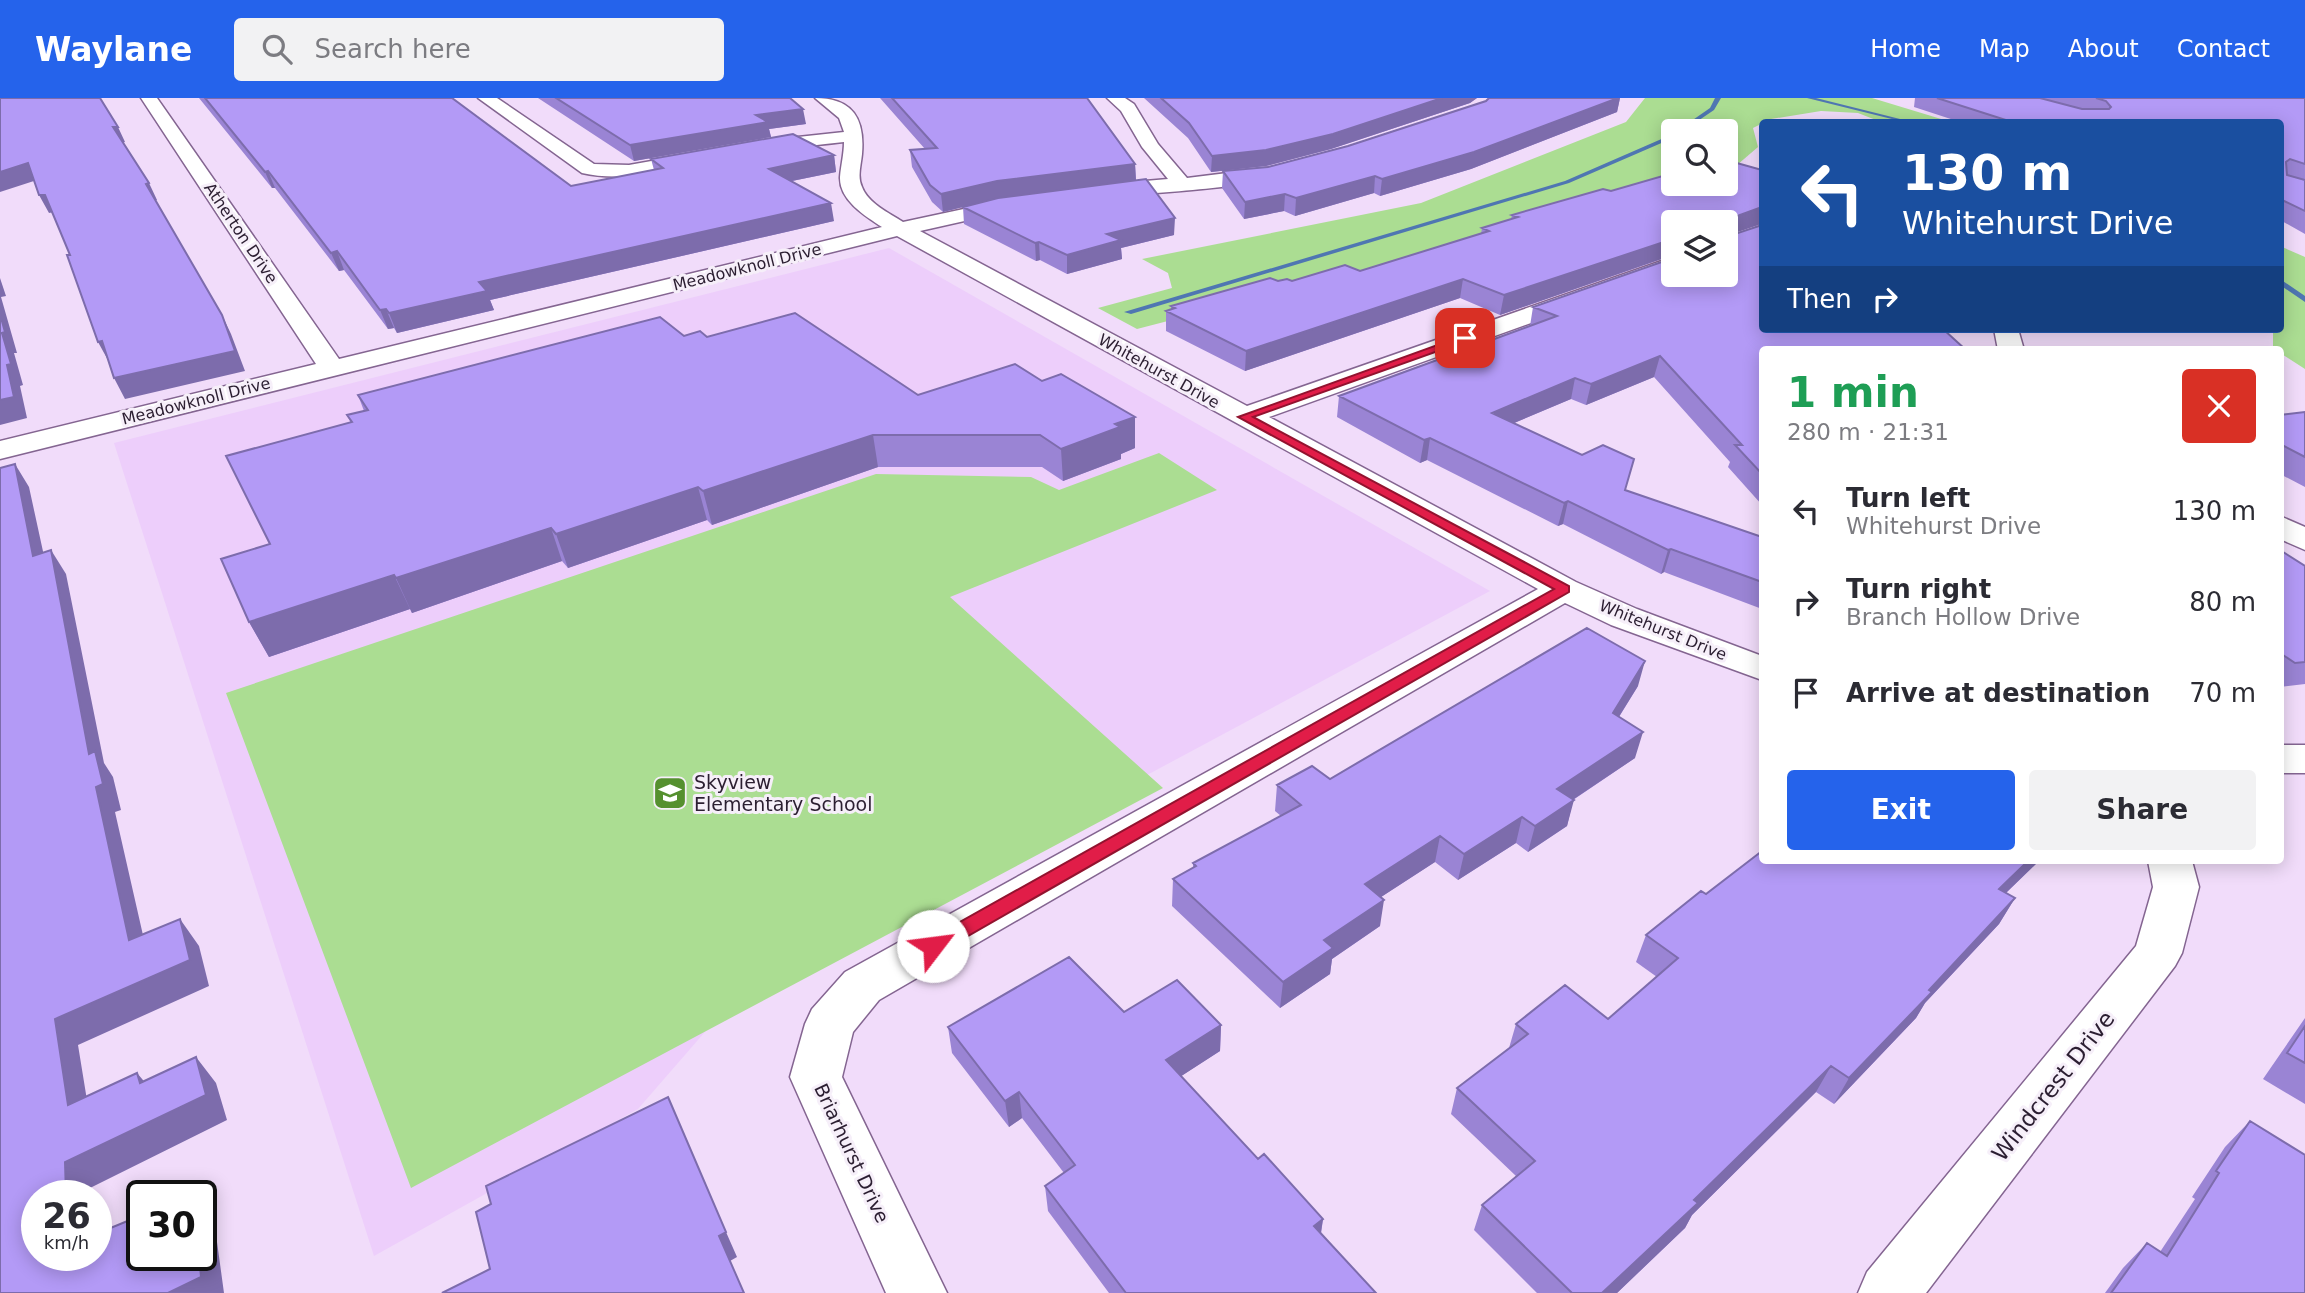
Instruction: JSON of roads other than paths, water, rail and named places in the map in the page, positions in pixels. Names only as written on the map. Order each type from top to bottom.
[{"type":"street","name":"Atherton Drive","points":[[149,98],[332,368]]},
{"type":"street","points":[[485,98],[589,169],[607,172],[629,171],[770,145],[855,136],[850,120],[834,103],[823,98]]},
{"type":"street","points":[[1115,98],[1128,108],[1152,147],[1182,184]]},
{"type":"street","name":"Whitehurst Drive","points":[[855,136],[849,180],[853,190],[868,207],[900,229],[1564,589],[1624,617],[1759,667]]},
{"type":"street","points":[[1077,194],[1230,180],[1288,170]]},
{"type":"street","name":"Meadowknoll Drive","points":[[0,450],[900,229],[1037,200]]},
{"type":"street","points":[[1243,417],[1661,268]]},
{"type":"street","points":[[2284,528],[2305,540]]},
{"type":"street","name":"Briarhurst Drive","points":[[917,1293],[816,1077],[830,1024],[862,986],[1564,589]]},
{"type":"street","points":[[2284,759],[2305,759]]},
{"type":"street","name":"Windcrest Drive","points":[[1888,1293],[2158,953],[2176,887],[2172,864]]},
{"type":"waterway","points":[[1697,119],[1712,109],[1718,98]]},
{"type":"waterway","points":[[1810,98],[1897,119]]},
{"type":"waterway","points":[[1128,312],[1567,182],[1661,141]]},
{"type":"waterway","points":[[2284,284],[2305,300]]},
{"type":"place","name":"Skyview Elementary School","points":[[670,793]]}]
